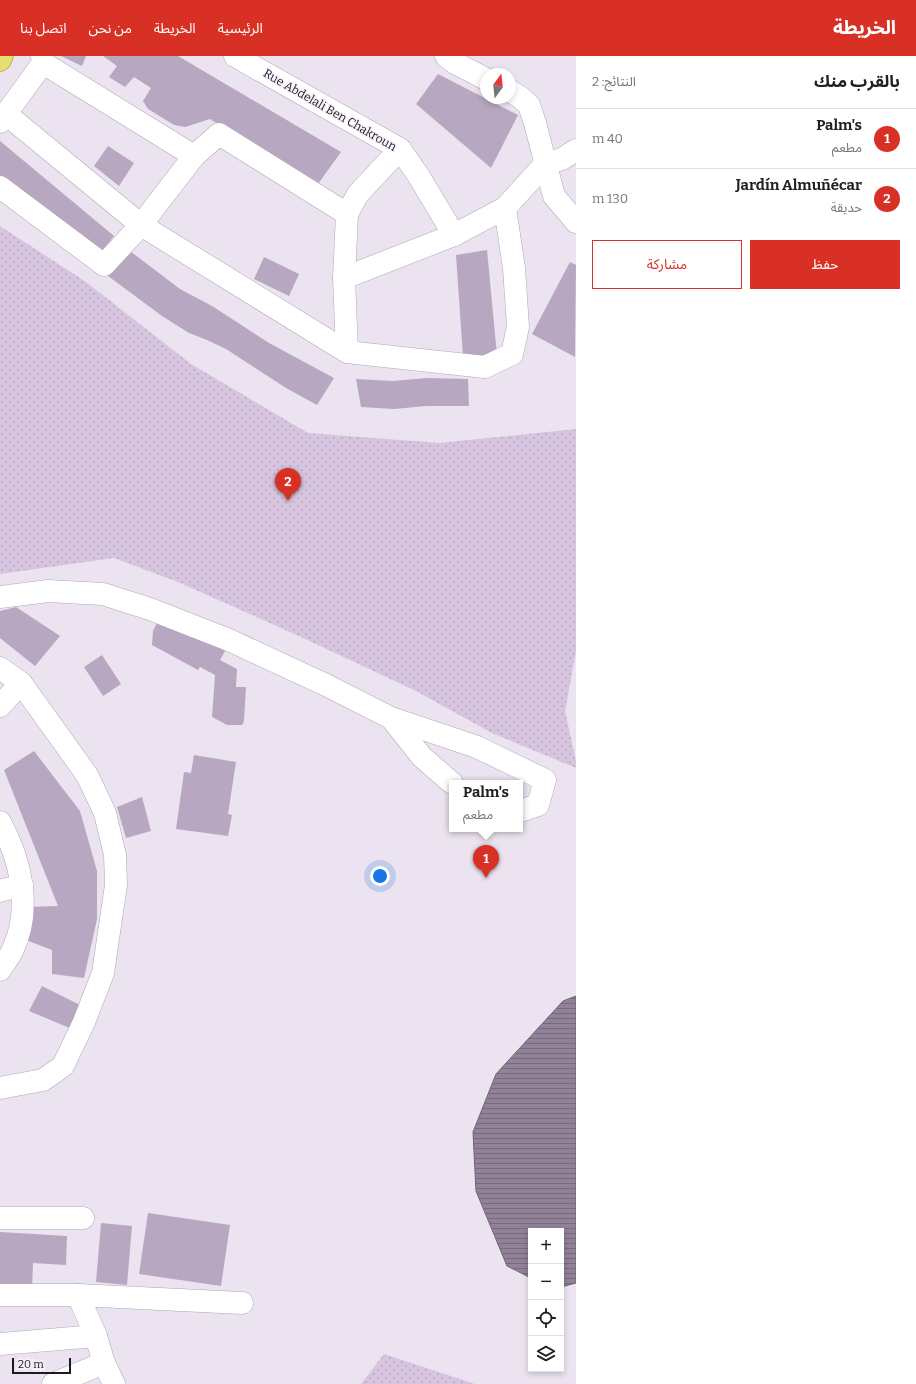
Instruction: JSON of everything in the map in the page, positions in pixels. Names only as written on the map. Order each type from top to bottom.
[{"type":"main road","points":[[0,60],[2,56]]},
{"type":"street","name":"Rue Abdelali Ben Chakroun","points":[[235,56],[400,149],[418,175],[454,235]]},
{"type":"street","points":[[446,56],[455,64],[480,76]]},
{"type":"street","points":[[194,156],[43,59],[3,118],[141,225],[347,352],[485,367],[512,354],[518,327],[514,268],[505,208]]},
{"type":"street","points":[[516,95],[529,105],[554,196],[576,222]]},
{"type":"street","points":[[0,187],[104,265],[141,225],[194,156],[219,134],[347,214]]},
{"type":"street","points":[[347,352],[344,278],[347,214],[358,194],[400,149]]},
{"type":"street","points":[[344,278],[454,235],[505,208],[545,164],[562,158],[576,150]]},
{"type":"street","points":[[0,597],[48,591],[103,594],[150,609],[229,640],[326,685],[391,718],[477,747],[545,780],[538,804],[523,809]]},
{"type":"street","points":[[0,668],[21,683],[87,775],[105,813],[115,855],[116,885],[103,972],[84,1022],[63,1066],[43,1080],[0,1088]]},
{"type":"street","points":[[0,706],[21,683]]},
{"type":"street","points":[[391,718],[422,757],[449,780]]},
{"type":"street","points":[[0,822],[7,835],[20,870],[22,885],[21,928],[13,950],[0,970]]},
{"type":"street","points":[[0,891],[22,885]]},
{"type":"street","points":[[0,1218],[83,1218]]},
{"type":"street","points":[[0,1295],[78,1295],[242,1303]]},
{"type":"street","points":[[78,1295],[96,1336],[104,1363],[114,1384]]},
{"type":"street","points":[[0,1344],[96,1336]]},
{"type":"street","points":[[53,1384],[104,1363]]},
{"type":"shaded area","points":[[0,226],[86,282],[191,364],[308,433],[439,443],[576,429],[576,651],[565,711],[576,761],[576,768],[492,733],[414,690],[290,632],[178,582],[114,558],[0,574]]},
{"type":"shaded area","points":[[576,996],[576,1283],[564,1286],[564,1228],[528,1228],[528,1276],[507,1266],[476,1191],[473,1132],[496,1074],[563,1001]]},
{"type":"shaded area","points":[[384,1354],[475,1384],[361,1384]]},
{"type":"building","points":[[61,56],[86,56],[82,66]]},
{"type":"building","points":[[103,56],[178,56],[341,152],[318,184],[210,119],[185,127],[174,125],[148,109],[143,101],[151,88],[134,77],[125,87],[109,77],[117,66]]},
{"type":"building","points":[[438,74],[480,96],[480,104],[497,104],[518,115],[491,168],[416,104]]},
{"type":"building","points":[[0,141],[114,236],[97,257],[0,179]]},
{"type":"building","points":[[108,146],[134,163],[119,186],[94,166]]},
{"type":"building","points":[[126,248],[180,289],[212,306],[269,343],[334,378],[317,405],[286,388],[226,349],[189,333],[162,316],[104,273]]},
{"type":"building","points":[[487,250],[497,355],[463,357],[456,255]]},
{"type":"building","points":[[264,257],[299,274],[289,296],[254,279]]},
{"type":"building","points":[[570,262],[576,265],[575,357],[532,334]]},
{"type":"building","points":[[427,378],[468,379],[469,406],[426,406],[394,409],[361,407],[356,379],[393,381]]},
{"type":"building","points":[[16,607],[60,636],[35,666],[0,638],[0,611]]},
{"type":"building","points":[[160,617],[225,651],[220,660],[237,669],[236,687],[246,687],[244,721],[242,725],[227,725],[212,717],[215,675],[200,667],[198,670],[152,645],[153,631]]},
{"type":"building","points":[[102,655],[121,684],[103,696],[84,667]]},
{"type":"building","points":[[34,751],[80,811],[97,871],[97,919],[84,978],[52,974],[52,950],[26,940],[26,907],[58,906],[4,770]]},
{"type":"building","points":[[194,755],[236,762],[228,814],[232,815],[228,836],[176,829],[184,772],[191,773]]},
{"type":"building","points":[[142,797],[151,831],[126,838],[117,807]]},
{"type":"building","points":[[42,986],[84,1007],[72,1029],[29,1011]]},
{"type":"building","points":[[148,1213],[230,1225],[221,1286],[139,1274]]},
{"type":"building","points":[[101,1223],[132,1226],[127,1285],[96,1282]]},
{"type":"building","points":[[0,1232],[67,1236],[66,1265],[33,1263],[32,1291],[0,1289]]},
{"type":"place","name":"Jardín Almuñécar","points":[[288,501]]},
{"type":"place","name":"Palm's","points":[[486,878]]}]
